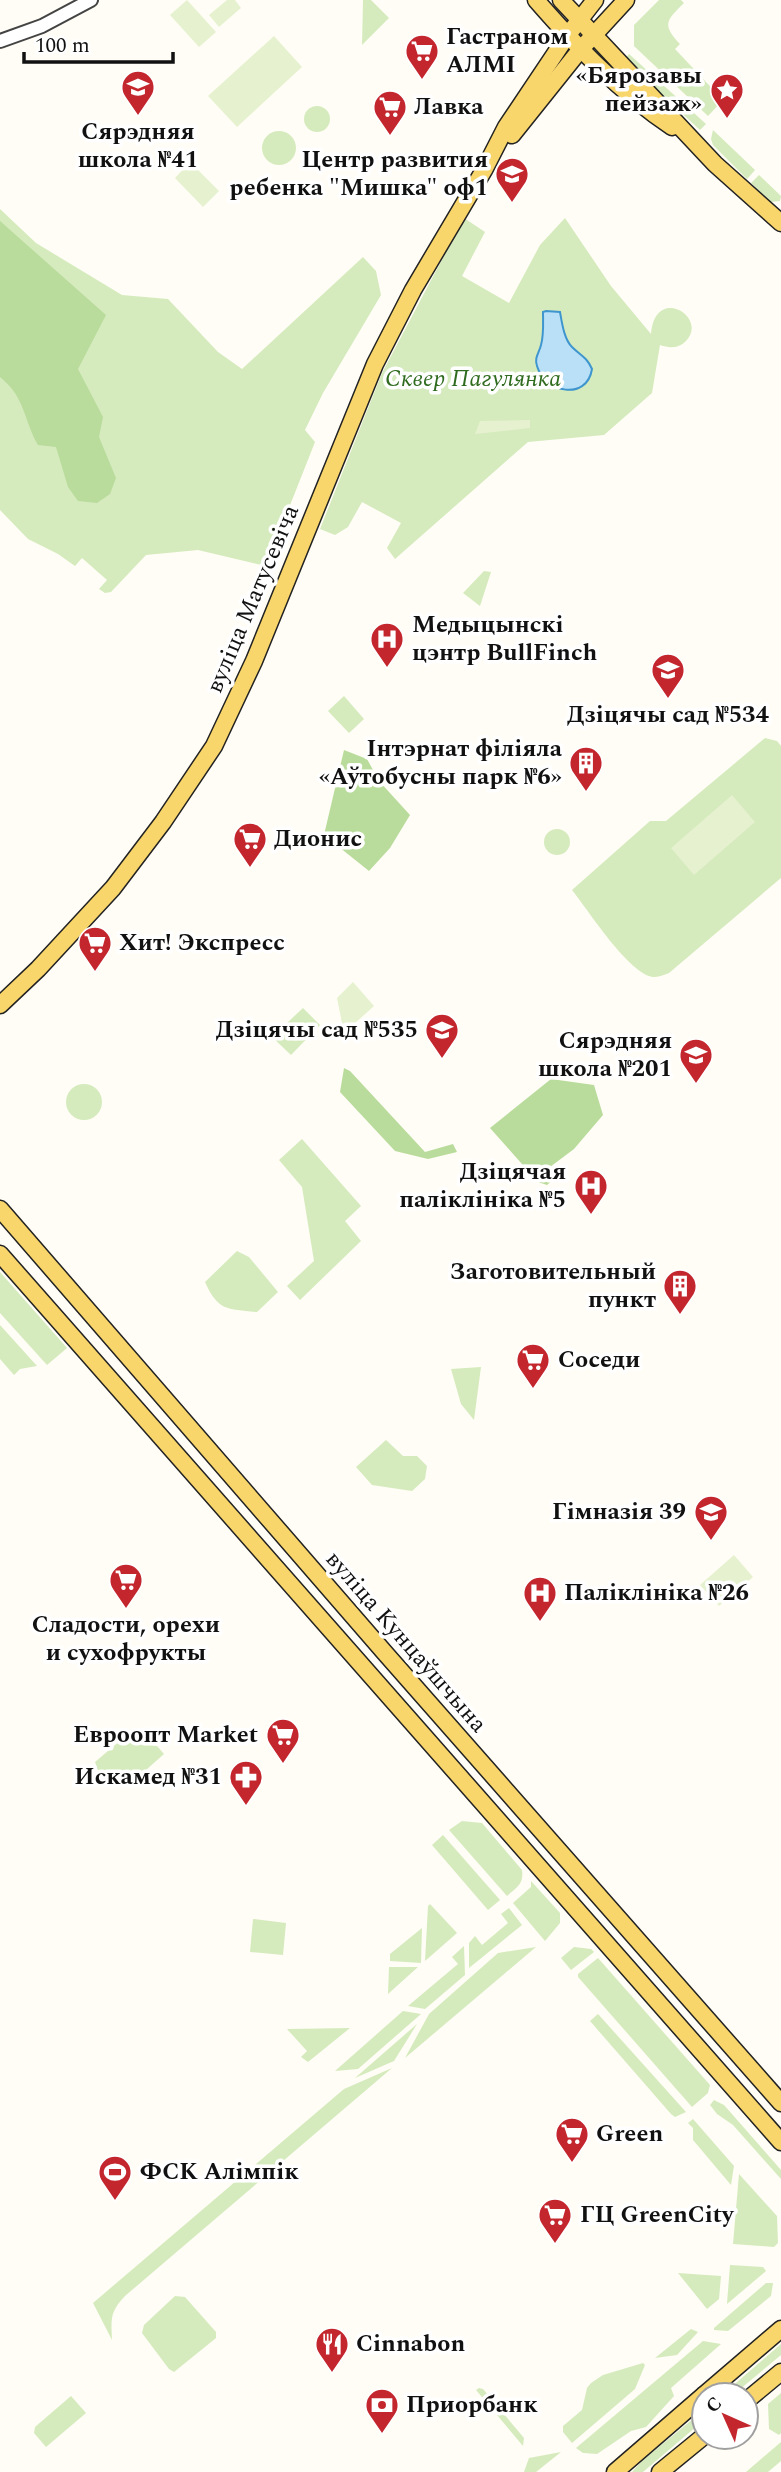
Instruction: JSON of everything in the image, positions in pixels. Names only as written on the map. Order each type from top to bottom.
[{"type":"main road","points":[[536,0],[580,50],[642,106],[694,142]]},
{"type":"main road","points":[[561,0],[694,142],[781,223]]},
{"type":"main road","name":"вуліца Матусевіча","points":[[0,1005],[89,916],[140,855],[214,746],[254,661],[374,364],[506,127],[567,36],[595,0]]},
{"type":"main road","name":"вуліца Матусевіча","points":[[484,170],[580,50],[626,0]]},
{"type":"main road","name":"вуліца Кунцаўшчына","points":[[0,1209],[273,1525],[781,2103]]},
{"type":"main road","name":"вуліца Кунцаўшчына","points":[[0,1254],[781,2142]]},
{"type":"main road","points":[[720,2381],[781,2329]]},
{"type":"main road","points":[[760,2389],[781,2372]]},
{"type":"main road","points":[[615,2472],[690,2407]]},
{"type":"main road","points":[[660,2472],[690,2447]]},
{"type":"street","points":[[0,41],[42,26],[91,0]]},
{"type":"green space","points":[[187,0],[216,32],[199,47],[170,15]]},
{"type":"green space","points":[[227,0],[235,0],[241,8],[219,27],[209,15]]},
{"type":"green space","points":[[363,0],[371,0],[389,18],[362,45]]},
{"type":"green space","points":[[659,0],[681,0],[684,3],[670,18],[668,27],[680,44],[675,49],[723,100],[708,116],[634,46],[634,25]]},
{"type":"green space","points":[[274,36],[302,67],[237,127],[208,96]]},
{"type":"green space","points":[[629,54],[706,124],[700,130],[624,60]]},
{"type":"green space","points":[[317,106],[326,110],[330,119],[326,128],[317,132],[308,128],[304,119],[308,110]]},
{"type":"green space","points":[[713,130],[755,170],[747,179],[713,145]]},
{"type":"green space","points":[[279,131],[291,136],[296,148],[291,160],[279,165],[267,160],[262,148],[267,136]]},
{"type":"green space","points":[[190,162],[219,191],[203,207],[175,178]]},
{"type":"green space","points":[[759,175],[781,196],[780,201],[771,202],[751,183]]},
{"type":"green space","points":[[0,209],[36,243],[122,295],[168,299],[218,352],[242,369],[363,257],[376,271],[381,295],[323,393],[305,430],[315,442],[266,566],[198,550],[146,555],[111,592],[105,593],[99,589],[107,580],[82,558],[75,566],[28,539],[0,510]]},
{"type":"green space","name":"Сквер Пагулянка","points":[[464,218],[485,232],[462,276],[509,303],[540,245],[565,218],[611,286],[651,334],[655,319],[661,311],[670,308],[686,315],[691,323],[691,332],[686,341],[677,347],[660,345],[652,393],[604,435],[528,442],[395,559],[387,548],[401,523],[362,502],[348,527],[335,535],[320,529],[382,373]]},
{"type":"green space","points":[[0,221],[106,315],[78,369],[103,417],[99,437],[116,478],[110,494],[97,503],[78,501],[68,487],[56,447],[38,445],[15,393],[0,377]]},
{"type":"green space","points":[[530,420],[530,428],[475,434],[480,421]]},
{"type":"green space","points":[[484,571],[491,572],[480,606],[463,593]]},
{"type":"green space","points":[[344,696],[364,719],[349,733],[328,711]]},
{"type":"green space","points":[[765,738],[777,741],[781,746],[781,878],[669,973],[653,977],[643,973],[621,953],[572,890],[650,821],[666,821]]},
{"type":"green space","points":[[344,750],[367,759],[379,781],[410,815],[390,848],[369,871],[324,835]]},
{"type":"green space","points":[[732,795],[755,822],[694,875],[671,848]]},
{"type":"green space","points":[[557,829],[566,833],[570,842],[566,851],[557,855],[548,851],[544,842],[548,833]]},
{"type":"green space","points":[[353,982],[374,1006],[344,1033],[337,998]]},
{"type":"green space","points":[[303,1008],[320,1025],[291,1055],[272,1037]]},
{"type":"green space","points":[[344,1068],[350,1071],[425,1152],[453,1144],[457,1152],[428,1159],[395,1151],[340,1092]]},
{"type":"green space","points":[[551,1079],[594,1085],[603,1115],[574,1149],[550,1167],[554,1179],[547,1185],[538,1182],[490,1128]]},
{"type":"green space","points":[[84,1084],[97,1089],[102,1102],[97,1115],[84,1120],[71,1115],[66,1102],[71,1089]]},
{"type":"green space","points":[[302,1139],[361,1206],[345,1221],[361,1241],[300,1300],[287,1286],[314,1261],[302,1187],[279,1160]]},
{"type":"green space","points":[[237,1251],[249,1257],[278,1292],[257,1312],[225,1307],[214,1298],[205,1282]]},
{"type":"green space","points":[[0,1272],[67,1348],[47,1365],[0,1313]]},
{"type":"green space","points":[[0,1325],[37,1366],[20,1369],[14,1375],[0,1359]]},
{"type":"green space","points":[[481,1367],[474,1420],[461,1404],[451,1369]]},
{"type":"green space","points":[[386,1440],[403,1456],[417,1456],[427,1466],[425,1479],[412,1491],[372,1485],[356,1467]]},
{"type":"green space","points":[[734,1555],[753,1577],[719,1606],[700,1585]]},
{"type":"green space","points":[[121,1740],[157,1746],[164,1754],[138,1777],[99,1773],[95,1762]]},
{"type":"green space","points":[[462,1821],[482,1823],[522,1870],[521,1882],[507,1896],[449,1830]]},
{"type":"green space","points":[[443,1835],[500,1900],[488,1910],[432,1845]]},
{"type":"green space","points":[[531,1881],[560,1913],[560,1923],[545,1941],[513,1903],[531,1887]]},
{"type":"green space","points":[[430,1904],[457,1933],[425,1961],[428,1906]]},
{"type":"green space","points":[[509,1908],[522,1925],[469,1968],[469,1943],[475,1936],[482,1945],[508,1923],[501,1914]]},
{"type":"green space","points":[[253,1919],[286,1923],[283,1955],[250,1952]]},
{"type":"green space","points":[[422,1928],[421,1963],[390,1961],[390,1954]]},
{"type":"green space","points":[[464,1946],[465,1975],[425,2009],[408,2006],[458,1964],[452,1957]]},
{"type":"green space","points":[[536,1947],[405,2058],[429,2014],[498,1953]]},
{"type":"green space","points":[[574,1947],[591,1949],[594,1952],[571,1970],[561,1958]]},
{"type":"green space","points":[[598,1958],[710,2085],[708,2093],[692,2107],[578,1977],[578,1974]]},
{"type":"green space","points":[[389,1967],[418,1967],[388,1994]]},
{"type":"green space","points":[[403,2011],[421,2014],[358,2069],[335,2071]]},
{"type":"green space","points":[[598,2014],[686,2112],[675,2117],[671,2114],[590,2021]]},
{"type":"green space","points":[[417,2024],[394,2061],[355,2078]]},
{"type":"green space","points":[[350,2028],[308,2062],[301,2057],[307,2051],[287,2029]]},
{"type":"green space","points":[[392,2068],[125,2296],[112,2316],[112,2340],[93,2303],[344,2089]]},
{"type":"green space","points":[[714,2100],[724,2105],[781,2170],[781,2179],[733,2125],[717,2114],[710,2105]]},
{"type":"green space","points":[[693,2119],[734,2166],[731,2185],[693,2140],[693,2128],[688,2123]]},
{"type":"green space","points":[[739,2174],[777,2216],[778,2243],[774,2247],[733,2244]]},
{"type":"green space","points":[[730,2265],[763,2267],[766,2271],[727,2304]]},
{"type":"green space","points":[[678,2273],[721,2276],[719,2299],[707,2309]]},
{"type":"green space","points":[[766,2283],[773,2283],[771,2296],[728,2331],[714,2330],[714,2328]]},
{"type":"green space","points":[[175,2296],[185,2297],[216,2332],[216,2338],[174,2372],[142,2333],[144,2325]]},
{"type":"green space","points":[[691,2329],[698,2332],[677,2355],[655,2358]]},
{"type":"green space","points":[[703,2341],[721,2344],[671,2388],[674,2396],[646,2427],[631,2431],[597,2454],[583,2453],[576,2448]]},
{"type":"green space","points":[[781,2344],[781,2355],[750,2381],[738,2381]]},
{"type":"green space","points":[[643,2363],[645,2365],[635,2389],[572,2443],[563,2432],[563,2426],[582,2410],[587,2388],[591,2383],[603,2375]]},
{"type":"green space","points":[[483,2389],[524,2438],[523,2446],[476,2390]]},
{"type":"green space","points":[[781,2393],[779,2435],[769,2429],[768,2404]]},
{"type":"green space","points":[[71,2396],[86,2413],[46,2447],[34,2433],[35,2427]]},
{"type":"green space","points":[[690,2421],[690,2432],[643,2472],[632,2472]]},
{"type":"green space","points":[[781,2442],[781,2461],[768,2472],[746,2472]]},
{"type":"green space","points":[[561,2452],[536,2472],[524,2472],[529,2458]]},
{"type":"water","points":[[543,312],[560,312],[567,340],[592,369],[589,379],[575,389],[566,390],[548,382],[537,366],[536,358],[543,337]]},
{"type":"place","name":"Гастраном АЛМІ","points":[[422,81]]},
{"type":"place","name":"Сярэдняя школа №41","points":[[138,117]]},
{"type":"place","name":"«Бярозавы пейзаж»","points":[[727,120]]},
{"type":"place","name":"Лавка","points":[[390,137]]},
{"type":"place","name":"Центр развития ребенка \"Мишка\" оф1","points":[[512,204]]},
{"type":"place","name":"Медыцынскі цэнтр BullFinch","points":[[387,669]]},
{"type":"place","name":"Дзіцячы сад №534","points":[[668,700]]},
{"type":"place","name":"Інтэрнат філіяла «Аўтобусны парк №6»","points":[[586,793]]},
{"type":"place","name":"Дионис","points":[[250,869]]},
{"type":"place","name":"Хит! Экспресс","points":[[95,973]]},
{"type":"place","name":"Дзіцячы сад №535","points":[[442,1060]]},
{"type":"place","name":"Сярэдняя школа №201","points":[[696,1085]]},
{"type":"place","name":"Дзіцячая паліклініка №5","points":[[591,1216]]},
{"type":"place","name":"Заготовительный пункт","points":[[680,1316]]},
{"type":"place","name":"Соседи","points":[[533,1390]]},
{"type":"place","name":"Гімназія 39","points":[[711,1542]]},
{"type":"place","name":"Сладости, орехи и сухофрукты","points":[[126,1610]]},
{"type":"place","name":"Паліклініка №26","points":[[540,1623]]},
{"type":"place","name":"Евроопт Market","points":[[283,1765]]},
{"type":"place","name":"Искамед №31","points":[[246,1807]]},
{"type":"place","name":"Green","points":[[572,2164]]},
{"type":"place","name":"ФСК Алімпік","points":[[115,2202]]},
{"type":"place","name":"ГЦ GreenCity","points":[[555,2245]]},
{"type":"place","name":"Cinnabon","points":[[332,2374]]},
{"type":"place","name":"Приорбанк","points":[[382,2435]]}]
